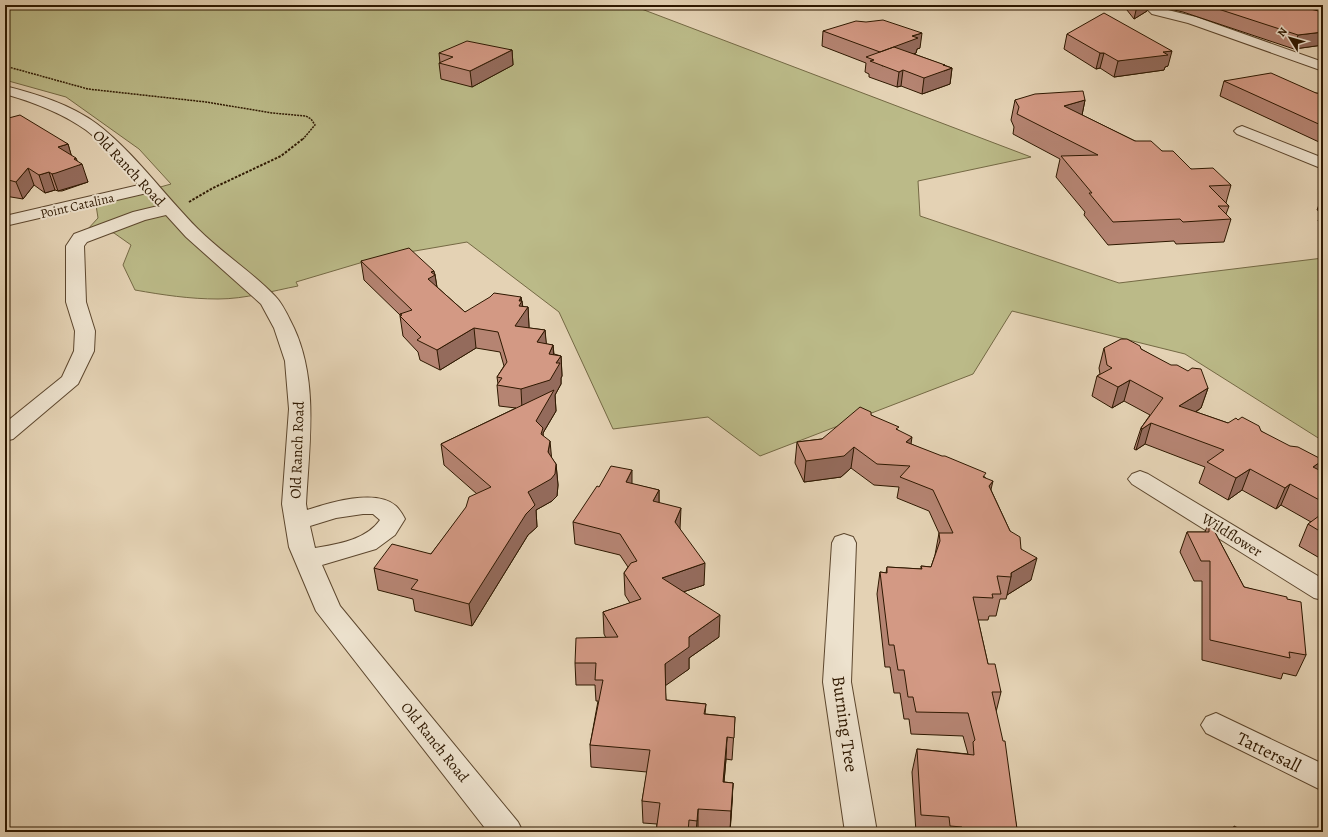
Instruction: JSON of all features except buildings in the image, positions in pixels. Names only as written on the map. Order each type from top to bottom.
[{"type":"street","points":[[1149,5],[1156,11],[1192,20],[1323,67]]},
{"type":"street","name":"Old Ranch Road","points":[[5,90],[30,97],[62,110],[90,127],[111,145],[168,209],[192,233],[269,301],[284,328],[295,361],[300,409],[294,504],[302,548],[330,611],[506,832]]},
{"type":"street","points":[[1242,131],[1323,164]]},
{"type":"street","name":"Point Catalina","points":[[5,221],[149,188]]},
{"type":"street","points":[[5,434],[71,380],[84,351],[85,331],[76,302],[76,246],[80,238],[139,216],[168,209]]},
{"type":"street","name":"Wildflower","points":[[1140,479],[1323,591]]},
{"type":"street","points":[[298,522],[346,508],[366,506],[384,509],[391,513],[393,519],[390,525],[376,539],[365,544],[307,559]]},
{"type":"street","name":"Burning Tree","points":[[844,543],[837,682],[862,832]]},
{"type":"street","name":"Tattersall","points":[[1216,725],[1323,778]]},
{"type":"path","points":[[5,66],[88,89],[206,102],[272,113],[306,116],[312,119],[315,125],[312,130],[302,142],[289,152],[212,188],[188,203],[168,209]]},
{"type":"shaded area","points":[[5,5],[631,5],[1031,157],[918,181],[920,216],[1119,283],[1323,258],[1323,441],[1185,354],[1012,311],[973,374],[760,456],[708,417],[613,429],[559,312],[467,242],[380,257],[296,282],[298,286],[238,298],[197,298],[135,290],[123,265],[131,245],[114,233],[87,230],[98,218],[96,205],[171,184],[139,149],[66,97],[5,80]]}]
